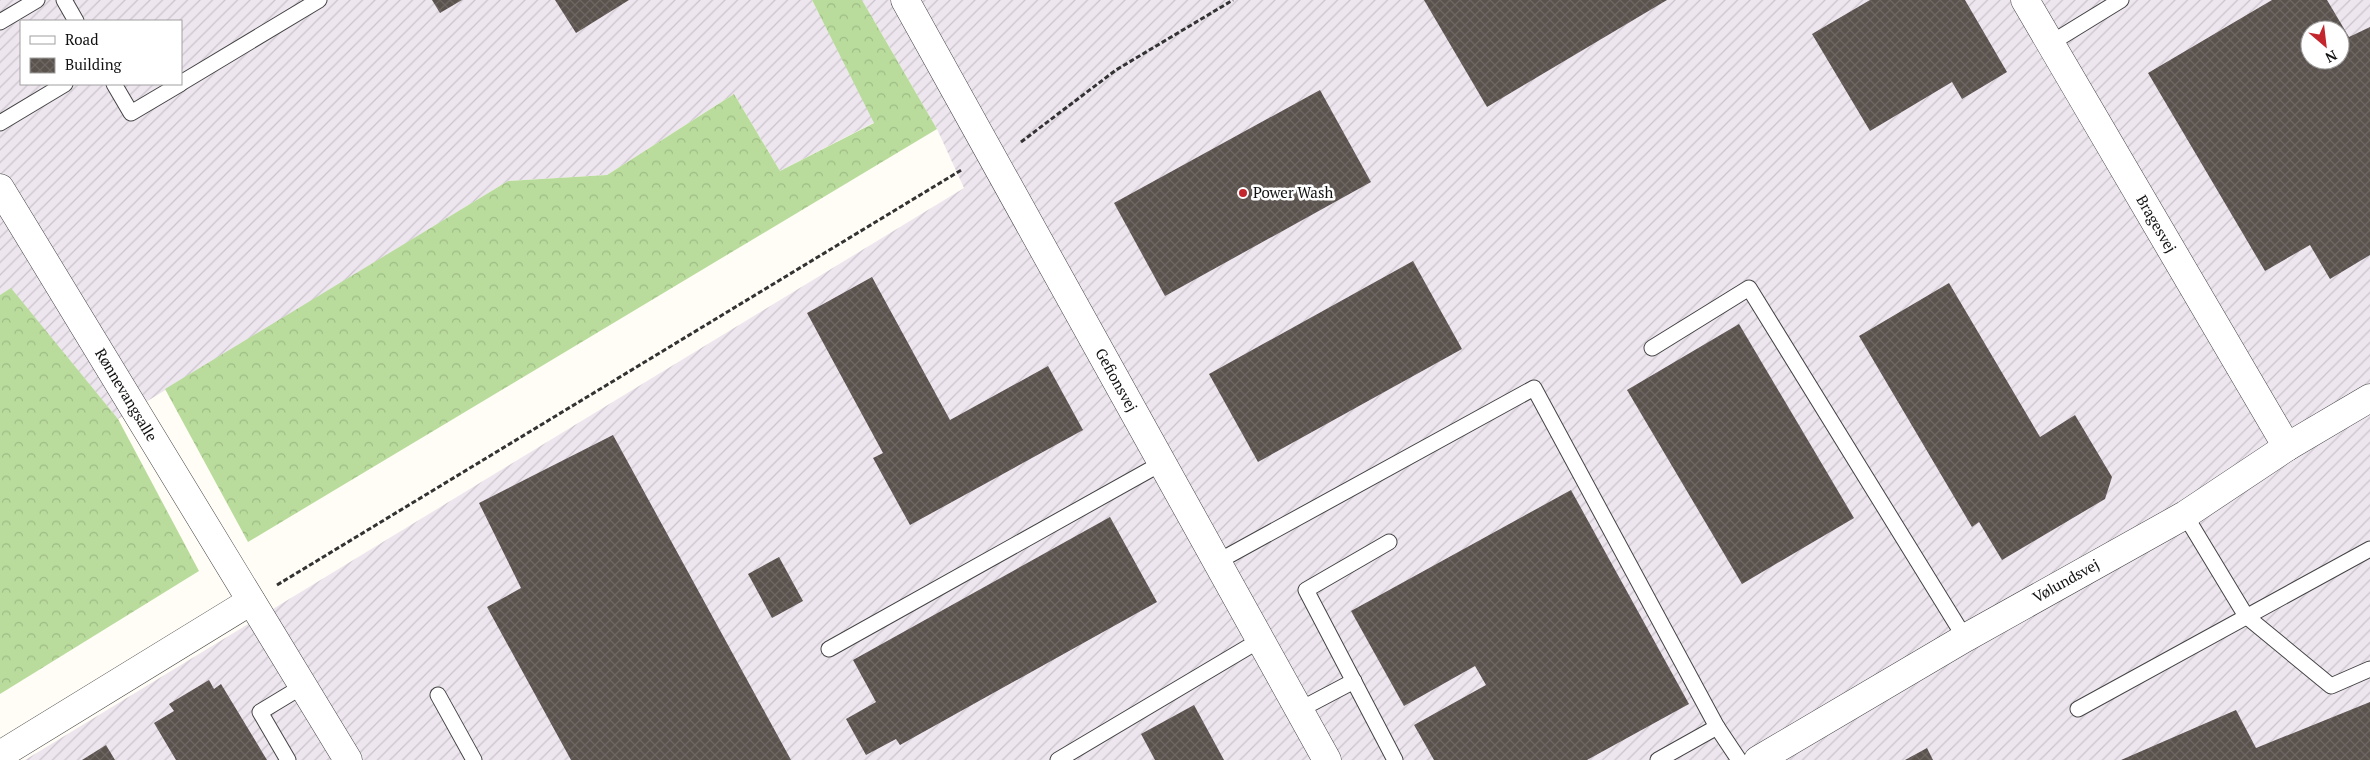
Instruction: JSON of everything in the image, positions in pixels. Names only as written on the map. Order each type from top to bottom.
[{"type":"street","name":"Gefionsvej","points":[[905,0],[1327,760]]},
{"type":"street","name":"Bragesvej","points":[[2025,0],[2287,447]]},
{"type":"street","name":"Rønnevangsalle","points":[[0,188],[348,760]]},
{"type":"street","name":"Vølundsvej","points":[[1758,760],[1965,638],[2185,515],[2287,447],[2370,398]]},
{"type":"street","points":[[0,755],[251,601]]},
{"type":"lane","points":[[0,22],[37,0]]},
{"type":"lane","points":[[64,0],[75,20]]},
{"type":"lane","points":[[182,82],[319,0]]},
{"type":"lane","points":[[2051,43],[2121,0]]},
{"type":"lane","points":[[0,122],[63,85]]},
{"type":"lane","points":[[115,85],[131,113],[178,85]]},
{"type":"lane","points":[[1652,348],[1749,288],[1965,638]]},
{"type":"lane","points":[[1217,562],[1534,388],[1718,727],[1739,760]]},
{"type":"lane","points":[[829,649],[1162,463]]},
{"type":"lane","points":[[2185,515],[2246,616],[2331,686],[2370,669]]},
{"type":"lane","points":[[1389,542],[1306,590],[1395,760]]},
{"type":"lane","points":[[2078,710],[2370,549]]},
{"type":"lane","points":[[1058,760],[1260,640]]},
{"type":"lane","points":[[1299,710],[1354,681]]},
{"type":"lane","points":[[288,760],[260,712],[303,686]]},
{"type":"lane","points":[[438,695],[474,760]]},
{"type":"lane","points":[[1658,760],[1718,727]]},
{"type":"path","points":[[251,601],[992,158],[1116,70],[1233,0]]},
{"type":"shaded area","points":[[0,0],[812,0],[875,122],[780,171],[734,94],[607,175],[508,181],[118,419],[11,289],[0,295]]},
{"type":"shaded area","points":[[862,0],[2370,0],[2370,760],[25,760],[964,188],[937,129]]},
{"type":"green space","points":[[812,0],[862,0],[937,129],[248,542],[165,389],[508,181],[607,175],[734,94],[780,171],[874,123]]},
{"type":"green space","points":[[11,288],[118,419],[199,571],[0,694],[0,295]]},
{"type":"building","points":[[432,0],[462,0],[440,13]]},
{"type":"building","points":[[555,0],[629,0],[576,33]]},
{"type":"building","points":[[1424,0],[1667,0],[1487,107]]},
{"type":"building","points":[[1870,0],[1965,0],[2007,72],[1962,99],[1952,82],[1870,131],[1812,34]]},
{"type":"building","points":[[2272,0],[2327,0],[2339,20],[2300,20],[2300,70],[2350,70],[2350,37],[2370,27],[2370,255],[2330,279],[2310,245],[2265,271],[2148,73]]},
{"type":"building","name":"Power Wash","points":[[1320,90],[1371,182],[1165,296],[1114,203]]},
{"type":"building","points":[[1413,261],[1462,349],[1258,462],[1209,374]]},
{"type":"building","points":[[872,277],[950,420],[1048,366],[1083,430],[910,525],[873,458],[883,453],[807,313]]},
{"type":"building","points":[[1949,283],[2040,437],[2075,415],[2112,477],[2105,499],[2002,560],[1979,522],[1972,527],[1859,336]]},
{"type":"building","points":[[1739,324],[1854,518],[1742,584],[1627,390]]},
{"type":"building","points":[[613,435],[791,760],[571,760],[487,607],[521,588],[479,503]]},
{"type":"building","points":[[1571,490],[1689,704],[1587,760],[1434,760],[1414,725],[1486,685],[1475,666],[1404,706],[1351,611]]},
{"type":"building","points":[[1110,517],[1157,602],[900,745],[896,739],[866,755],[846,719],[876,702],[853,660]]},
{"type":"building","points":[[779,557],[803,601],[772,618],[748,574]]},
{"type":"building","points":[[209,680],[214,689],[221,684],[267,760],[176,760],[154,723],[174,711],[169,704]]},
{"type":"building","points":[[2370,702],[2370,760],[2121,760],[2236,710],[2256,748]]},
{"type":"building","points":[[1194,705],[1224,760],[1155,760],[1141,734]]},
{"type":"building","points":[[106,745],[115,760],[82,760]]},
{"type":"building","points":[[1927,748],[1933,760],[1905,760]]},
{"type":"place","name":"Power Wash","points":[[1243,193]]}]
